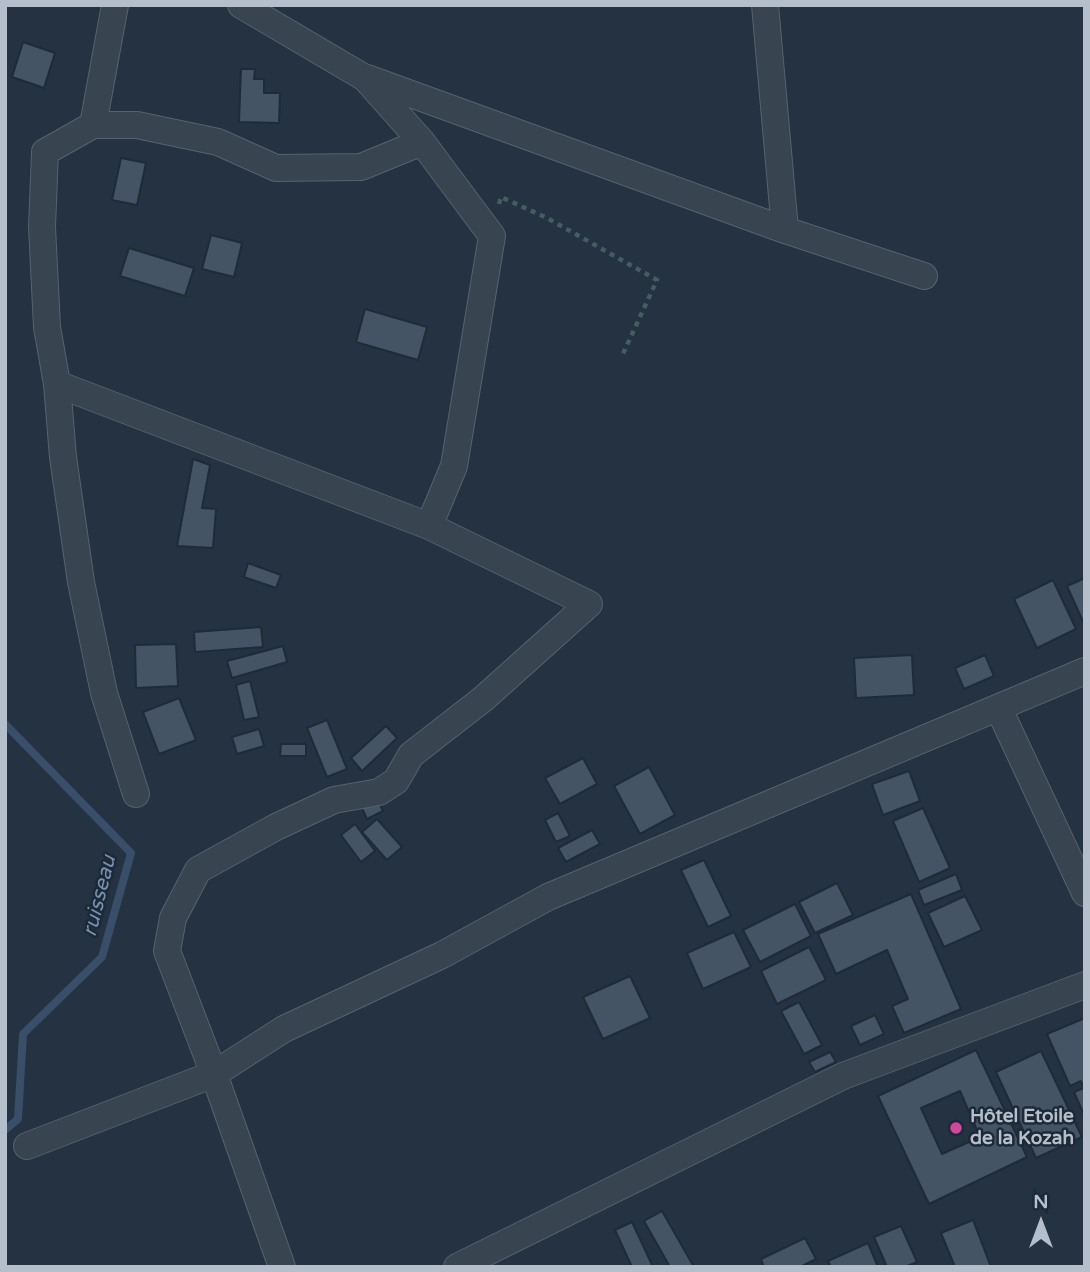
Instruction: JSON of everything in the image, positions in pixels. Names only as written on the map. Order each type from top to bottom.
[{"type":"street","points":[[93,125],[115,5]]},
{"type":"street","points":[[241,5],[365,78],[785,230],[925,276]]},
{"type":"street","points":[[765,5],[785,230]]},
{"type":"street","points":[[365,78],[422,142],[492,236],[454,466],[429,526]]},
{"type":"street","points":[[136,794],[104,693],[81,582],[63,457],[57,384],[47,327],[42,227],[45,152],[93,125],[137,125],[218,142],[276,168],[361,167],[422,142]]},
{"type":"street","points":[[57,384],[429,526],[589,604],[483,699],[411,755],[396,781],[379,792],[334,800],[276,827],[198,870],[173,918],[167,951],[214,1074],[282,1267]]},
{"type":"street","points":[[27,1146],[214,1074],[284,1029],[442,955],[548,897],[1085,671]]},
{"type":"street","points":[[999,709],[1085,893]]},
{"type":"street","points":[[457,1267],[843,1076],[1085,985]]},
{"type":"path","points":[[492,236],[501,197],[657,280],[621,358]]},
{"type":"building","points":[[23,42],[55,53],[44,88],[12,77]]},
{"type":"building","points":[[241,69],[255,69],[254,79],[264,79],[264,93],[280,93],[279,123],[239,122]]},
{"type":"building","points":[[121,158],[146,163],[137,205],[112,200]]},
{"type":"building","points":[[211,235],[242,243],[234,277],[202,269]]},
{"type":"building","points":[[129,248],[194,268],[185,296],[120,276]]},
{"type":"building","points":[[365,309],[427,327],[418,360],[356,342]]},
{"type":"building","points":[[193,459],[210,465],[202,508],[216,509],[213,548],[177,546]]},
{"type":"building","points":[[248,563],[281,575],[276,588],[244,577]]},
{"type":"building","points":[[1085,578],[1085,626],[1067,586]]},
{"type":"building","points":[[1053,580],[1076,629],[1037,648],[1014,599]]},
{"type":"building","points":[[261,627],[263,647],[195,652],[194,632]]},
{"type":"building","points":[[176,644],[178,686],[136,688],[135,645]]},
{"type":"building","points":[[283,646],[287,662],[232,678],[227,661]]},
{"type":"building","points":[[912,655],[914,695],[856,698],[854,658]]},
{"type":"building","points":[[985,655],[994,676],[964,689],[955,668]]},
{"type":"building","points":[[250,681],[259,717],[244,720],[236,685]]},
{"type":"building","points":[[179,698],[196,740],[159,754],[143,712]]},
{"type":"building","points":[[327,720],[347,769],[327,777],[307,728]]},
{"type":"building","points":[[386,726],[397,738],[362,771],[351,758]]},
{"type":"building","points":[[259,729],[264,746],[237,754],[232,737]]},
{"type":"building","points":[[281,744],[306,744],[306,756],[280,756]]},
{"type":"building","points":[[583,758],[597,784],[560,804],[545,778]]},
{"type":"building","points":[[649,767],[675,815],[640,834],[614,786]]},
{"type":"building","points":[[909,771],[920,801],[883,815],[872,784]]},
{"type":"building","points":[[376,797],[383,811],[367,819],[360,804]]},
{"type":"building","points":[[923,808],[950,868],[919,882],[893,821]]},
{"type":"building","points":[[558,813],[570,836],[556,842],[545,820]]},
{"type":"building","points":[[377,819],[402,847],[387,860],[362,832]]},
{"type":"building","points":[[355,824],[375,851],[361,862],[341,835]]},
{"type":"building","points":[[592,830],[600,844],[566,862],[558,848]]},
{"type":"building","points":[[704,860],[731,916],[708,927],[681,870]]},
{"type":"building","points":[[956,874],[962,890],[924,905],[918,890]]},
{"type":"building","points":[[837,883],[853,915],[815,933],[799,902]]},
{"type":"building","points":[[911,894],[961,1009],[904,1033],[892,1006],[908,999],[887,950],[836,974],[818,934]]},
{"type":"building","points":[[965,896],[982,930],[944,947],[928,913]]},
{"type":"building","points":[[795,904],[811,936],[760,962],[743,930]]},
{"type":"building","points":[[734,932],[751,967],[703,989],[687,953]]},
{"type":"building","points":[[809,947],[826,980],[777,1004],[761,971]]},
{"type":"building","points":[[630,976],[650,1018],[603,1039],[583,997]]},
{"type":"building","points":[[799,1002],[822,1045],[804,1054],[781,1011]]},
{"type":"building","points":[[875,1015],[884,1034],[860,1045],[851,1026]]},
{"type":"building","points":[[1085,1018],[1085,1117],[1074,1092],[1084,1088],[1081,1081],[1070,1086],[1047,1034]]},
{"type":"building","points":[[976,1050],[1027,1157],[929,1204],[878,1096]],"holes":[[[960,1091],[980,1137],[942,1154],[921,1108]]]},
{"type":"building","points":[[1041,1051],[1082,1137],[1036,1158],[996,1072]]},
{"type":"building","points":[[830,1052],[836,1062],[815,1072],[809,1062]]},
{"type":"building","points":[[662,1211],[694,1267],[670,1267],[644,1221]]},
{"type":"building","points":[[973,1220],[991,1267],[955,1267],[941,1233]]},
{"type":"building","points":[[632,1222],[653,1267],[632,1267],[615,1230]]},
{"type":"building","points":[[901,1226],[917,1262],[905,1267],[887,1267],[874,1237]]},
{"type":"building","points":[[805,1238],[816,1259],[800,1267],[764,1267],[761,1259]]},
{"type":"building","points":[[868,1243],[878,1267],[831,1267],[828,1261]]},
{"type":"waterway","name":"ruisseau","points":[[5,724],[131,853],[102,957],[23,1034],[18,1119],[5,1130]]},
{"type":"place","name":"Hôtel Etoile de la Kozah","points":[[956,1128]]}]
